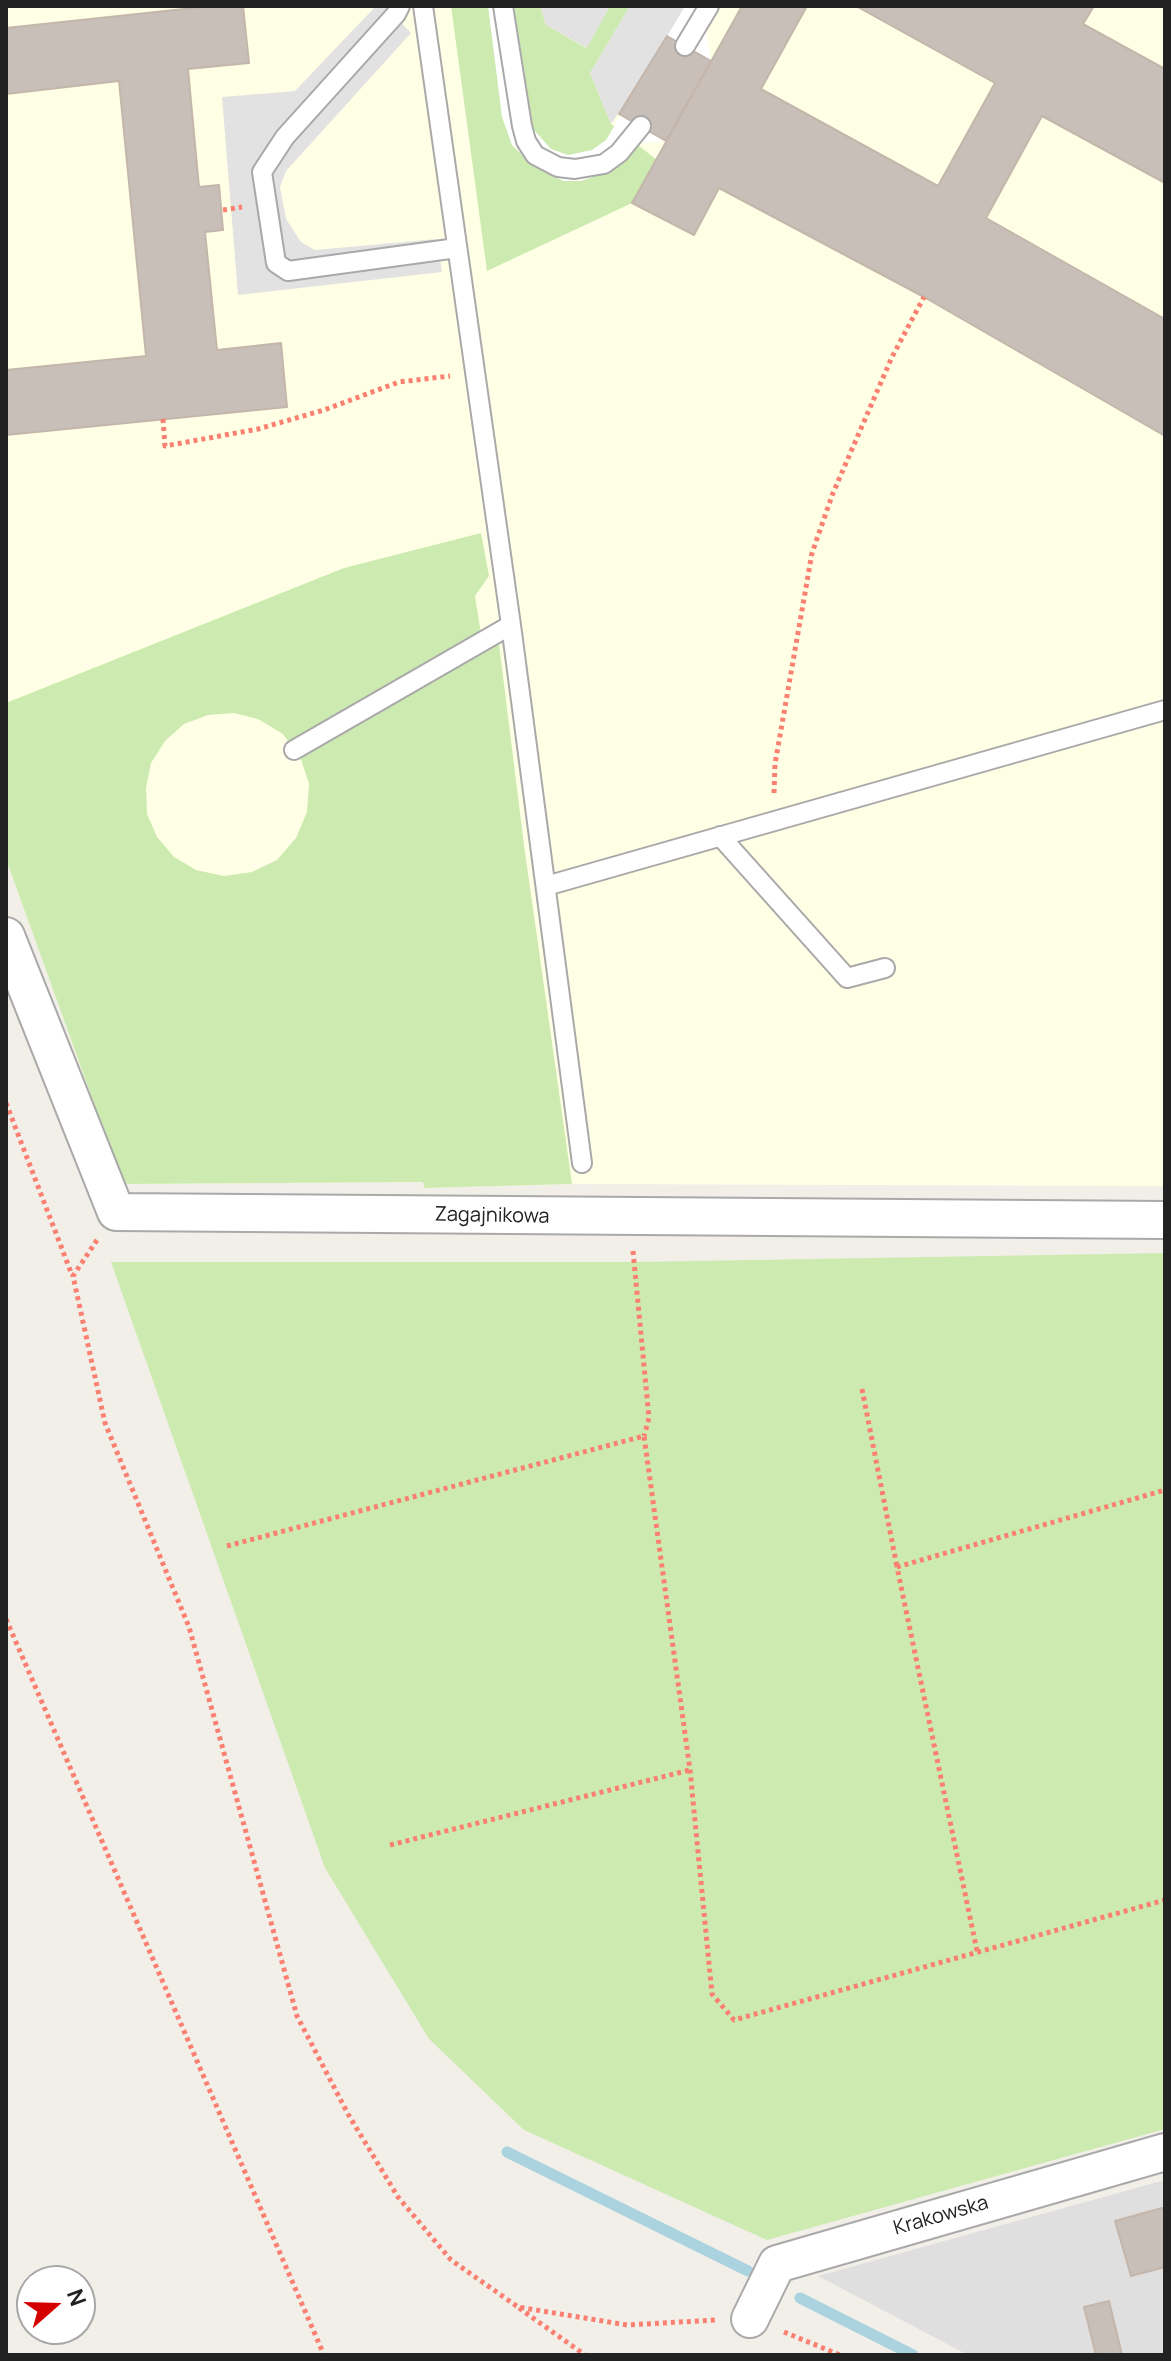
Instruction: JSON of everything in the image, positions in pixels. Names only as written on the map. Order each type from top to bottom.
[{"type":"street","points":[[6,936],[116,1212]]},
{"type":"street","name":"Zagajnikowa","points":[[116,1212],[1165,1220]]},
{"type":"street","name":"Krakowska","points":[[750,2319],[777,2264],[1165,2152]]},
{"type":"lane","points":[[400,6],[285,137],[262,172],[276,263],[288,271],[457,248]]},
{"type":"lane","points":[[423,6],[511,625],[582,1163]]},
{"type":"lane","points":[[503,6],[522,126],[526,141],[535,155],[558,167],[575,169],[604,164],[619,153],[641,126]]},
{"type":"lane","points":[[685,46],[709,6]]},
{"type":"lane","points":[[294,750],[511,625]]},
{"type":"lane","points":[[546,886],[1165,710]]},
{"type":"lane","points":[[720,836],[847,978],[885,968]]},
{"type":"path","points":[[773,822],[775,764],[812,553],[833,493],[892,357],[924,297]]},
{"type":"path","points":[[163,419],[165,446],[258,429],[324,410],[399,382],[475,373]]},
{"type":"path","points":[[6,1103],[73,1276],[105,1423],[189,1627],[297,2016],[348,2114],[398,2197],[451,2260],[585,2355]]},
{"type":"path","points":[[73,1276],[116,1212]]},
{"type":"path","points":[[627,1217],[649,1418],[644,1436],[690,1770],[712,1994],[734,2020],[1165,1900]]},
{"type":"path","points":[[862,1389],[978,1951]]},
{"type":"path","points":[[227,1546],[644,1436]]},
{"type":"path","points":[[897,1567],[1165,1490]]},
{"type":"path","points":[[6,1619],[324,2355]]},
{"type":"path","points":[[390,1845],[690,1770]]},
{"type":"path","points":[[518,2307],[627,2325],[750,2319],[840,2355]]},
{"type":"shaded area","points":[[6,6],[1165,6],[1165,1186],[572,1184],[424,1188],[423,1182],[123,1184],[6,859]]},
{"type":"shaded area","points":[[376,6],[386,6],[411,33],[286,171],[280,187],[286,219],[301,242],[315,250],[437,239],[442,272],[238,295],[222,97],[295,91]]},
{"type":"shaded area","points":[[540,6],[610,6],[587,48],[546,25]]},
{"type":"shaded area","points":[[630,6],[691,6],[611,124],[590,73]]},
{"type":"shaded area","points":[[1165,2180],[1165,2355],[968,2355],[818,2276]]},
{"type":"green space","points":[[451,6],[540,6],[546,25],[586,48],[610,6],[630,6],[590,73],[611,124],[657,160],[632,203],[487,271]]},
{"type":"green space","points":[[481,533],[489,576],[475,596],[481,634],[290,744],[283,734],[258,719],[234,713],[208,715],[184,724],[165,741],[151,763],[146,788],[147,814],[157,837],[174,857],[196,870],[224,876],[252,872],[277,860],[296,838],[307,812],[309,784],[300,756],[499,644],[572,1184],[424,1188],[423,1182],[123,1184],[6,859],[6,703],[344,568]]},
{"type":"green space","points":[[1165,1253],[1165,2129],[767,2240],[524,2130],[429,2039],[325,1868],[111,1262],[634,1262]]},
{"type":"pier","points":[[488,6],[514,6],[533,129],[551,149],[568,155],[592,150],[606,140],[685,6],[719,6],[706,29],[711,61],[666,141],[636,144],[622,162],[610,171],[581,181],[564,181],[532,165],[512,145],[502,117]]},
{"type":"building","points":[[212,6],[243,6],[249,63],[188,69],[199,187],[219,185],[223,230],[205,232],[217,350],[281,343],[287,407],[6,435],[6,370],[146,356],[119,81],[6,94],[6,28]]},
{"type":"building","points":[[742,6],[807,6],[761,89],[938,186],[995,83],[856,6],[1094,6],[1083,24],[1165,69],[1165,183],[1042,116],[986,218],[1165,319],[1165,436],[924,297],[719,188],[694,235],[632,203]]},
{"type":"building","points":[[667,36],[711,61],[666,141],[619,114]]},
{"type":"building","points":[[1165,2208],[1165,2267],[1131,2276],[1115,2221]]},
{"type":"building","points":[[1109,2301],[1122,2355],[1096,2355],[1084,2307]]},
{"type":"waterway","points":[[507,2152],[748,2271]]},
{"type":"waterway","points":[[800,2298],[913,2355]]}]
